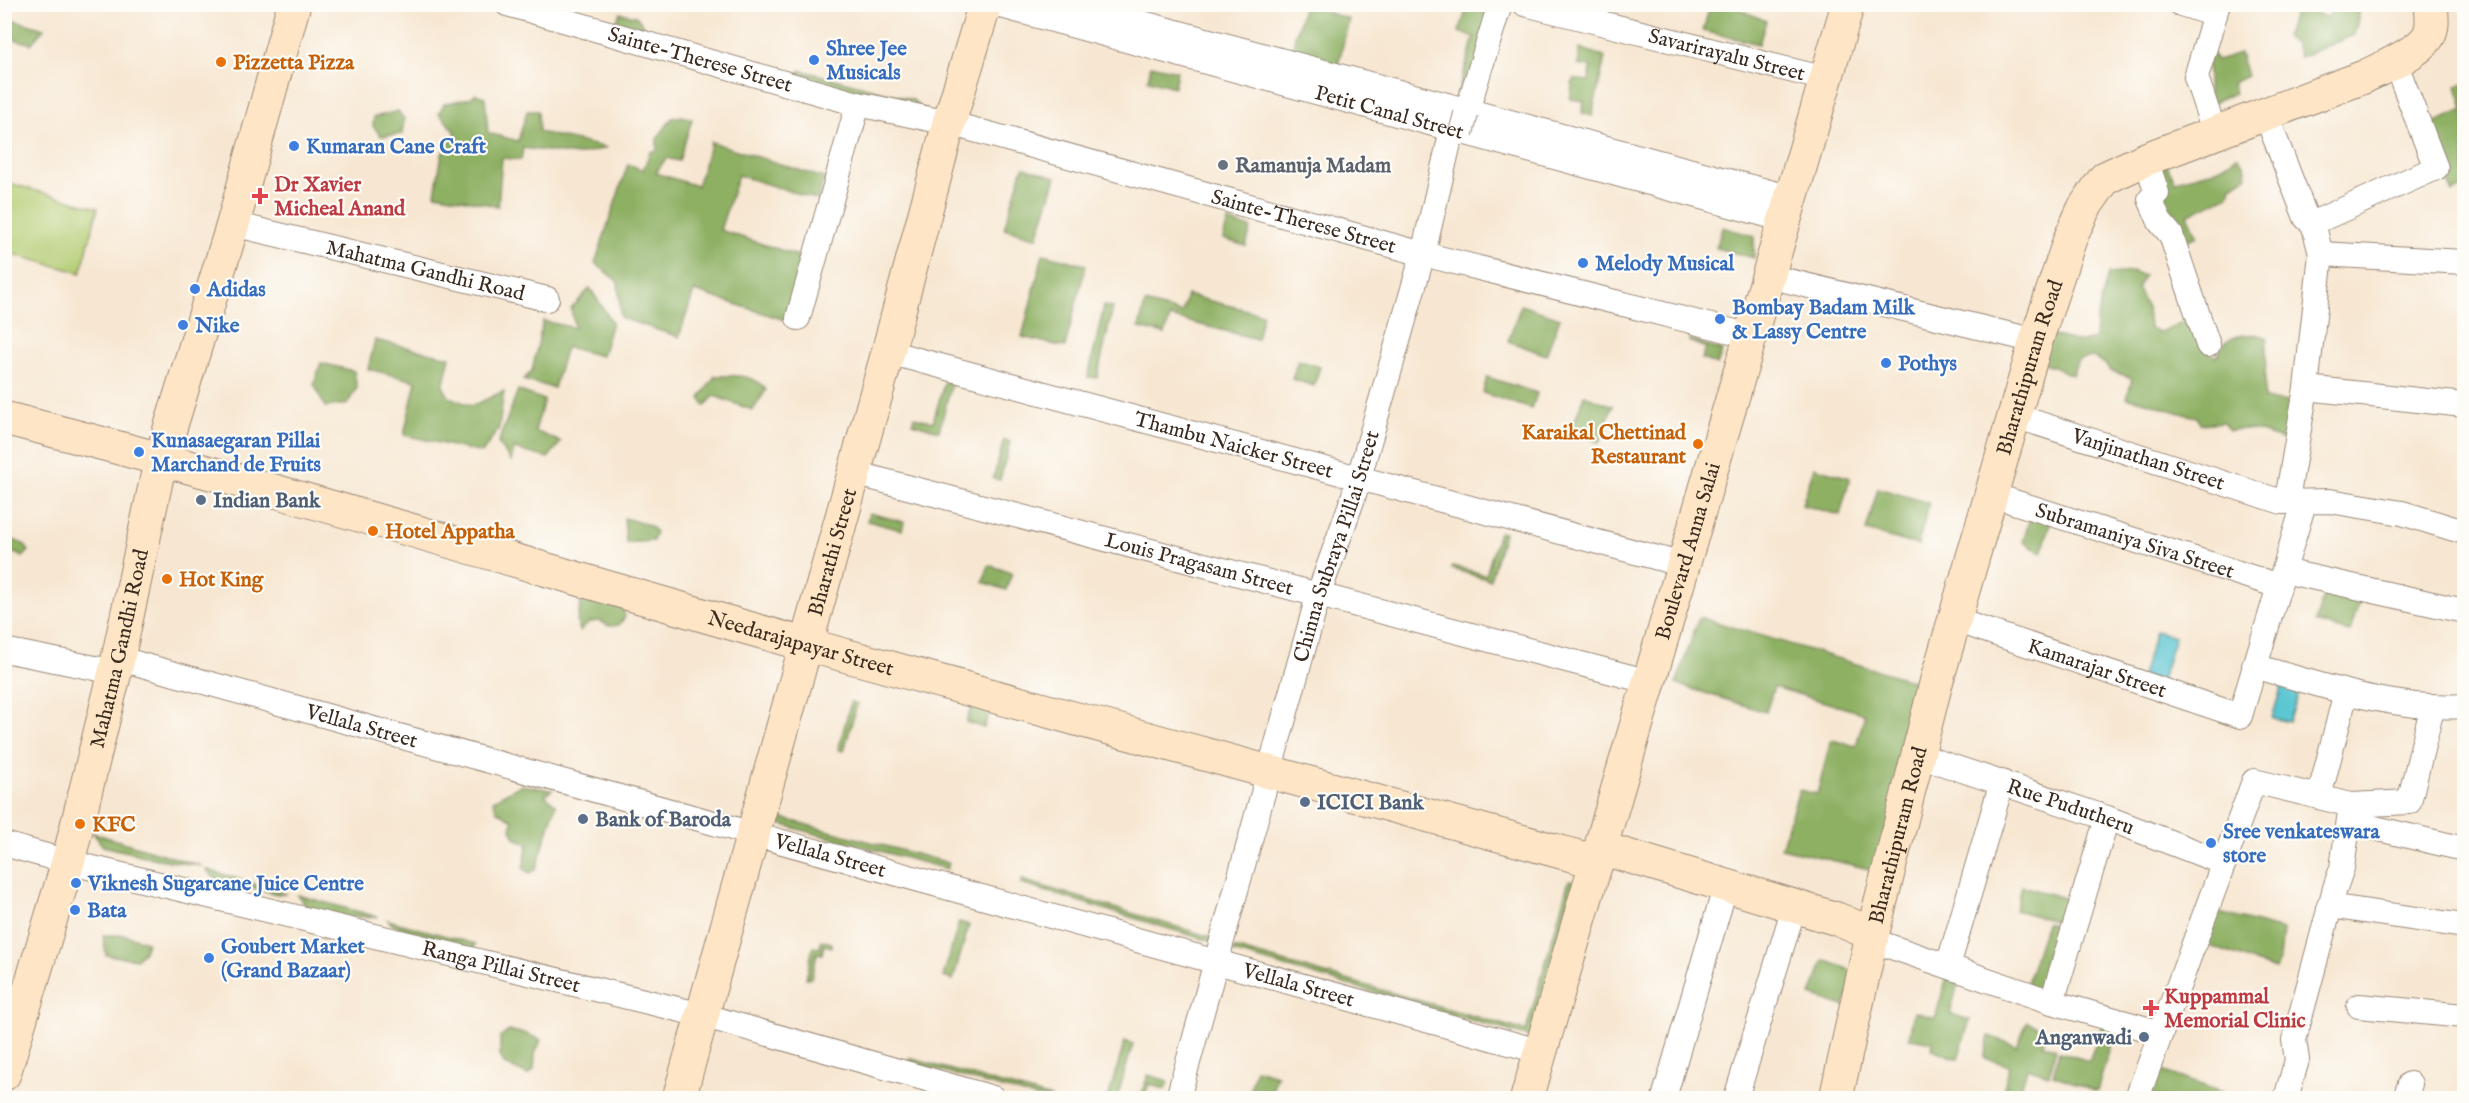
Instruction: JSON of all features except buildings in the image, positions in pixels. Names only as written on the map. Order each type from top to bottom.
[{"type":"street","name":"Mahatma Gandhi Road","points":[[4,1074],[11,1019],[68,862],[116,665],[161,458],[233,224],[294,4]]},
{"type":"street","name":"Sainte-Therese Street","points":[[507,4],[858,104],[949,123],[1423,254],[1751,336]]},
{"type":"street","name":"Bharathi Street","points":[[679,1098],[888,352],[949,123],[985,4]]},
{"type":"street","name":"Petit Canal Street","points":[[994,4],[1462,122],[1788,209]]},
{"type":"street","name":"Petit Canal Street","points":[[1072,4],[1462,122]]},
{"type":"street","name":"Chinna Subraya Pillai Street","points":[[1178,1098],[1272,770],[1319,593],[1359,478],[1462,122],[1500,4]]},
{"type":"street","name":"Savarirayalu Street","points":[[1525,4],[1826,79]]},
{"type":"street","name":"Boulevard Anna Salai","points":[[1527,1098],[1848,4]]},
{"type":"street","points":[[2181,4],[2217,10],[2196,77],[2215,134]]},
{"type":"street","name":"Bharathipuram Road","points":[[1836,1098],[1871,940],[1917,755],[2036,341],[2070,239],[2084,208],[2105,178],[2146,159],[2364,77],[2395,62],[2428,38],[2433,24],[2431,4]]},
{"type":"street","points":[[2313,223],[2436,168],[2395,62]]},
{"type":"street","points":[[798,318],[858,104]]},
{"type":"street","points":[[2266,114],[2306,218],[2313,223],[2320,254],[2306,388],[2289,488],[2289,502],[2302,510],[2254,666],[2346,692],[2432,708],[2464,706]]},
{"type":"street","points":[[2146,159],[2157,193],[2150,199],[2160,222],[2170,235],[2208,345]]},
{"type":"street","name":"Mahatma Gandhi Road","points":[[233,224],[547,299]]},
{"type":"street","points":[[2320,254],[2464,262]]},
{"type":"street","points":[[1768,276],[2036,341]]},
{"type":"street","name":"Thambu Naicker Street","points":[[888,352],[1684,565]]},
{"type":"street","points":[[2306,388],[2464,405]]},
{"type":"street","name":"Vanjinathan Street","points":[[2015,416],[2289,502],[2330,501],[2402,513],[2464,532]]},
{"type":"street","name":"Needarajapayar Street","points":[[4,418],[161,458],[806,644],[1272,770],[1599,855]]},
{"type":"street","name":"Louis Pragasam Street","points":[[854,472],[1650,682]]},
{"type":"street","name":"Subramaniya Siva Street","points":[[1992,495],[2282,578],[2464,611]]},
{"type":"street","name":"Kamarajar Street","points":[[1955,620],[2240,716],[2254,666]]},
{"type":"street","name":"Vellala Street","points":[[4,650],[116,665],[752,835],[1542,1052]]},
{"type":"street","points":[[2319,797],[2346,692]]},
{"type":"street","points":[[2350,814],[2409,802],[2432,708]]},
{"type":"street","name":"Rue Pudutheru","points":[[1917,755],[2107,818],[2224,863]]},
{"type":"street","points":[[2137,1098],[2254,781],[2319,797],[2350,814],[2464,849]]},
{"type":"street","points":[[1948,966],[2002,782]]},
{"type":"street","points":[[2286,1098],[2297,1060],[2294,1040],[2329,906],[2342,868],[2350,814]]},
{"type":"street","points":[[2052,1002],[2107,818]]},
{"type":"street","name":"Ranga Pillai Street","points":[[4,844],[68,862],[702,1015],[993,1098]]},
{"type":"street","name":"Bharathipuram Road","points":[[1599,855],[1847,923],[1865,931],[1871,940]]},
{"type":"street","points":[[1664,1098],[1725,888]]},
{"type":"street","points":[[2329,906],[2464,926]]},
{"type":"street","points":[[1736,1098],[1794,907]]},
{"type":"street","points":[[1871,940],[2052,1002],[2161,1033]]},
{"type":"street","points":[[2359,1006],[2464,1017]]},
{"type":"green space","points":[[6,4],[11,19],[44,29],[31,44],[6,37],[8,43],[5,53]]},
{"type":"green space","points":[[1304,5],[1349,19],[1337,70],[1289,59]]},
{"type":"green space","points":[[1468,5],[1497,5],[1470,100],[1457,96],[1474,37],[1459,32]]},
{"type":"green space","points":[[1710,5],[1742,5],[1741,10],[1766,21],[1759,44],[1703,31]]},
{"type":"green space","points":[[2298,5],[2328,18],[2334,5],[2357,5],[2360,10],[2354,35],[2300,57],[2295,43],[2285,37]]},
{"type":"green space","points":[[620,13],[636,16],[645,27],[644,36],[611,30]]},
{"type":"green space","points":[[2208,47],[2217,60],[2240,53],[2247,76],[2232,83],[2235,93],[2208,104]]},
{"type":"green space","points":[[1580,48],[1605,57],[1592,116],[1582,113],[1584,101],[1570,99],[1573,79],[1589,81],[1591,67],[1578,65]]},
{"type":"green space","points":[[1151,65],[1177,71],[1174,87],[1148,80]]},
{"type":"green space","points":[[800,70],[913,100],[925,113],[797,80]]},
{"type":"green space","points":[[2464,84],[2464,187],[2453,193],[2441,167],[2429,125],[2463,110],[2457,86]]},
{"type":"green space","points":[[475,94],[485,97],[488,133],[518,141],[527,111],[538,111],[539,132],[607,148],[577,155],[523,148],[521,160],[502,158],[498,206],[435,194],[442,154],[456,133],[439,113],[444,104],[470,98]]},
{"type":"green space","points":[[398,111],[404,119],[402,134],[381,136],[373,126],[374,117]]},
{"type":"green space","points":[[682,116],[692,119],[679,161],[666,158],[656,173],[697,186],[711,142],[824,178],[818,200],[738,175],[720,230],[805,258],[785,320],[694,291],[679,337],[621,318],[618,282],[595,263],[628,164],[643,170],[650,152],[657,150],[657,139],[672,118]]},
{"type":"green space","points":[[2237,156],[2245,165],[2247,176],[2231,186],[2229,195],[2187,215],[2198,236],[2179,243],[2159,213],[2163,157],[2175,181],[2216,169]]},
{"type":"green space","points":[[1023,167],[1056,177],[1037,238],[1004,228]]},
{"type":"green space","points":[[5,182],[98,208],[81,273],[5,252]]},
{"type":"green space","points":[[1228,221],[1251,228],[1246,246],[1223,239]]},
{"type":"green space","points":[[1722,227],[1754,236],[1754,258],[1716,248]]},
{"type":"green space","points":[[1043,254],[1086,265],[1065,347],[1022,337]]},
{"type":"green space","points":[[2134,272],[2144,276],[2137,288],[2147,308],[2149,328],[2160,332],[2189,319],[2206,350],[2216,357],[2224,344],[2238,336],[2251,335],[2267,338],[2264,399],[2290,402],[2294,406],[2290,441],[2249,429],[2229,430],[2223,422],[2200,424],[2197,417],[2127,398],[2132,378],[2109,370],[2105,364],[2093,357],[2078,360],[2072,375],[2042,362],[2050,335],[2081,342],[2095,339],[2096,322],[2108,274]]},
{"type":"green space","points":[[590,288],[612,322],[602,356],[566,347],[554,388],[523,380],[532,371],[543,321],[575,328],[571,309]]},
{"type":"green space","points":[[1187,295],[1263,314],[1257,339],[1170,317],[1165,334],[1139,328],[1145,303],[1182,313]]},
{"type":"green space","points":[[1521,305],[1560,318],[1546,355],[1508,341]]},
{"type":"green space","points":[[1104,306],[1113,308],[1097,378],[1088,377]]},
{"type":"green space","points":[[1690,339],[1722,351],[1717,365],[1702,359],[1706,348],[1689,341]]},
{"type":"green space","points":[[375,340],[450,357],[443,386],[449,397],[472,406],[504,391],[499,428],[482,453],[404,435],[416,381],[368,369]]},
{"type":"green space","points":[[1298,360],[1320,367],[1314,386],[1292,379]]},
{"type":"green space","points":[[321,363],[354,371],[357,388],[347,404],[325,407],[314,384]]},
{"type":"green space","points":[[715,376],[749,378],[766,390],[753,410],[714,396],[705,406],[700,398]]},
{"type":"green space","points":[[1487,377],[1537,393],[1532,409],[1483,393]]},
{"type":"green space","points":[[945,380],[952,382],[939,431],[912,423],[914,417],[933,422]]},
{"type":"green space","points":[[518,390],[544,400],[535,431],[561,442],[548,458],[514,449],[511,461],[498,443]]},
{"type":"green space","points":[[1584,395],[1613,406],[1599,442],[1571,431]]},
{"type":"green space","points":[[1004,440],[1010,442],[1000,480],[993,479]]},
{"type":"green space","points":[[1814,467],[1850,478],[1840,515],[1802,505]]},
{"type":"green space","points":[[1878,488],[1929,503],[1918,545],[1866,531]]},
{"type":"green space","points":[[869,513],[904,522],[902,530],[867,521]]},
{"type":"green space","points":[[2031,513],[2051,521],[2042,553],[2023,542]]},
{"type":"green space","points":[[624,518],[649,525],[656,532],[653,541],[626,543]]},
{"type":"green space","points":[[1499,532],[1504,533],[1490,580],[1452,569],[1453,566],[1486,575]]},
{"type":"green space","points":[[8,538],[24,544],[29,551],[23,557],[12,552],[5,571],[5,549]]},
{"type":"green space","points":[[989,565],[1012,573],[1006,590],[983,582]]},
{"type":"green space","points":[[2327,585],[2361,595],[2350,632],[2315,622]]},
{"type":"green space","points":[[576,594],[623,608],[625,617],[619,625],[609,626],[600,621],[590,622],[580,631],[577,621],[582,598]]},
{"type":"green space","points":[[1699,617],[1927,685],[1882,872],[1781,848],[1799,790],[1817,794],[1831,740],[1856,746],[1865,714],[1774,687],[1766,712],[1676,684]]},
{"type":"green space","points":[[851,702],[857,704],[844,751],[838,750]]},
{"type":"green space","points":[[973,704],[990,710],[984,728],[966,722]]},
{"type":"green space","points":[[521,785],[552,790],[545,795],[556,805],[536,869],[530,873],[523,868],[528,844],[515,838],[511,829],[513,820],[497,811],[493,800]]},
{"type":"green space","points":[[774,816],[949,863],[947,869],[772,822]]},
{"type":"green space","points":[[93,833],[202,866],[157,859],[103,846]]},
{"type":"green space","points":[[205,869],[287,894],[277,894],[216,879]]},
{"type":"green space","points":[[1022,880],[1211,937],[1213,942],[1021,884]]},
{"type":"green space","points":[[1569,880],[1574,881],[1530,1037],[1233,952],[1234,948],[1526,1031]]},
{"type":"green space","points":[[2022,886],[2072,900],[2065,924],[2015,910]]},
{"type":"green space","points":[[298,895],[378,917],[344,917],[307,908]]},
{"type":"green space","points":[[2212,911],[2283,930],[2280,958],[2275,969],[2201,943]]},
{"type":"green space","points":[[388,920],[475,944],[474,949],[394,926]]},
{"type":"green space","points":[[959,922],[969,925],[953,980],[943,977]]},
{"type":"green space","points":[[2046,923],[2071,931],[2051,999],[2025,989]]},
{"type":"green space","points":[[103,935],[126,935],[147,942],[144,951],[136,959],[106,955]]},
{"type":"green space","points":[[821,940],[832,943],[832,947],[824,945],[822,954],[817,953],[811,978],[806,978],[813,947],[820,948]]},
{"type":"green space","points":[[1824,960],[1856,972],[1844,1006],[1811,995]]},
{"type":"green space","points":[[1947,977],[1958,984],[1950,1014],[1970,1020],[1958,1059],[1932,1049],[1933,1042],[1909,1038],[1914,1012],[1935,1018]]},
{"type":"green space","points":[[2027,1022],[2047,1031],[2043,1044],[2056,1049],[2049,1075],[2027,1068],[2020,1092],[2004,1087],[2010,1066],[1984,1058],[1989,1036],[2017,1046]]},
{"type":"green space","points":[[2103,1022],[2116,1028],[2097,1091],[2053,1075],[2059,1052],[2089,1061]]},
{"type":"green space","points":[[509,1031],[524,1033],[541,1040],[535,1054],[534,1070],[528,1075],[504,1064],[500,1055],[500,1037]]},
{"type":"green space","points":[[1125,1041],[1133,1044],[1117,1098],[1108,1098]]},
{"type":"green space","points":[[909,1058],[1052,1098],[1038,1098],[908,1062]]},
{"type":"green space","points":[[2153,1068],[2233,1096],[2232,1098],[2142,1098]]},
{"type":"green space","points":[[1256,1069],[1277,1075],[1270,1098],[1249,1093]]},
{"type":"green space","points":[[1148,1075],[1168,1081],[1165,1089],[1149,1084],[1144,1098],[1140,1098]]},
{"type":"water","points":[[2156,631],[2175,637],[2161,682],[2141,675]]},
{"type":"water","points":[[2284,678],[2302,685],[2289,722],[2272,718]]},
{"type":"place","name":"Shree Jee Musicals","points":[[814,60]]},
{"type":"place","name":"Pizzetta Pizza","points":[[221,62]]},
{"type":"place","name":"Kumaran Cane Craft","points":[[294,146]]},
{"type":"place","name":"Ramanuja Madam","points":[[1223,165]]},
{"type":"place","name":"Dr Xavier Micheal Anand","points":[[260,196]]},
{"type":"place","name":"Melody Musical","points":[[1583,263]]},
{"type":"place","name":"Adidas","points":[[195,289]]},
{"type":"place","name":"Bombay Badam Milk & Lassy Centre","points":[[1720,319]]},
{"type":"place","name":"Nike","points":[[183,325]]},
{"type":"place","name":"Pothys","points":[[1886,363]]},
{"type":"place","name":"Karaikal Chettinad Restaurant","points":[[1698,444]]},
{"type":"place","name":"Kunasaegaran Pillai Marchand de Fruits","points":[[139,452]]},
{"type":"place","name":"Indian Bank","points":[[201,500]]},
{"type":"place","name":"Hotel Appatha","points":[[373,531]]},
{"type":"place","name":"Hot King","points":[[167,579]]},
{"type":"place","name":"ICICI Bank","points":[[1305,802]]},
{"type":"place","name":"Bank of Baroda","points":[[583,819]]},
{"type":"place","name":"KFC","points":[[80,824]]},
{"type":"place","name":"Sree venkateswara store","points":[[2211,843]]},
{"type":"place","name":"Viknesh Sugarcane Juice Centre","points":[[76,883]]},
{"type":"place","name":"Bata","points":[[75,910]]},
{"type":"place","name":"Goubert Market (Grand Bazaar)","points":[[209,958]]},
{"type":"place","name":"Kuppammal Memorial Clinic","points":[[2151,1008]]},
{"type":"place","name":"Anganwadi","points":[[2144,1037]]}]
